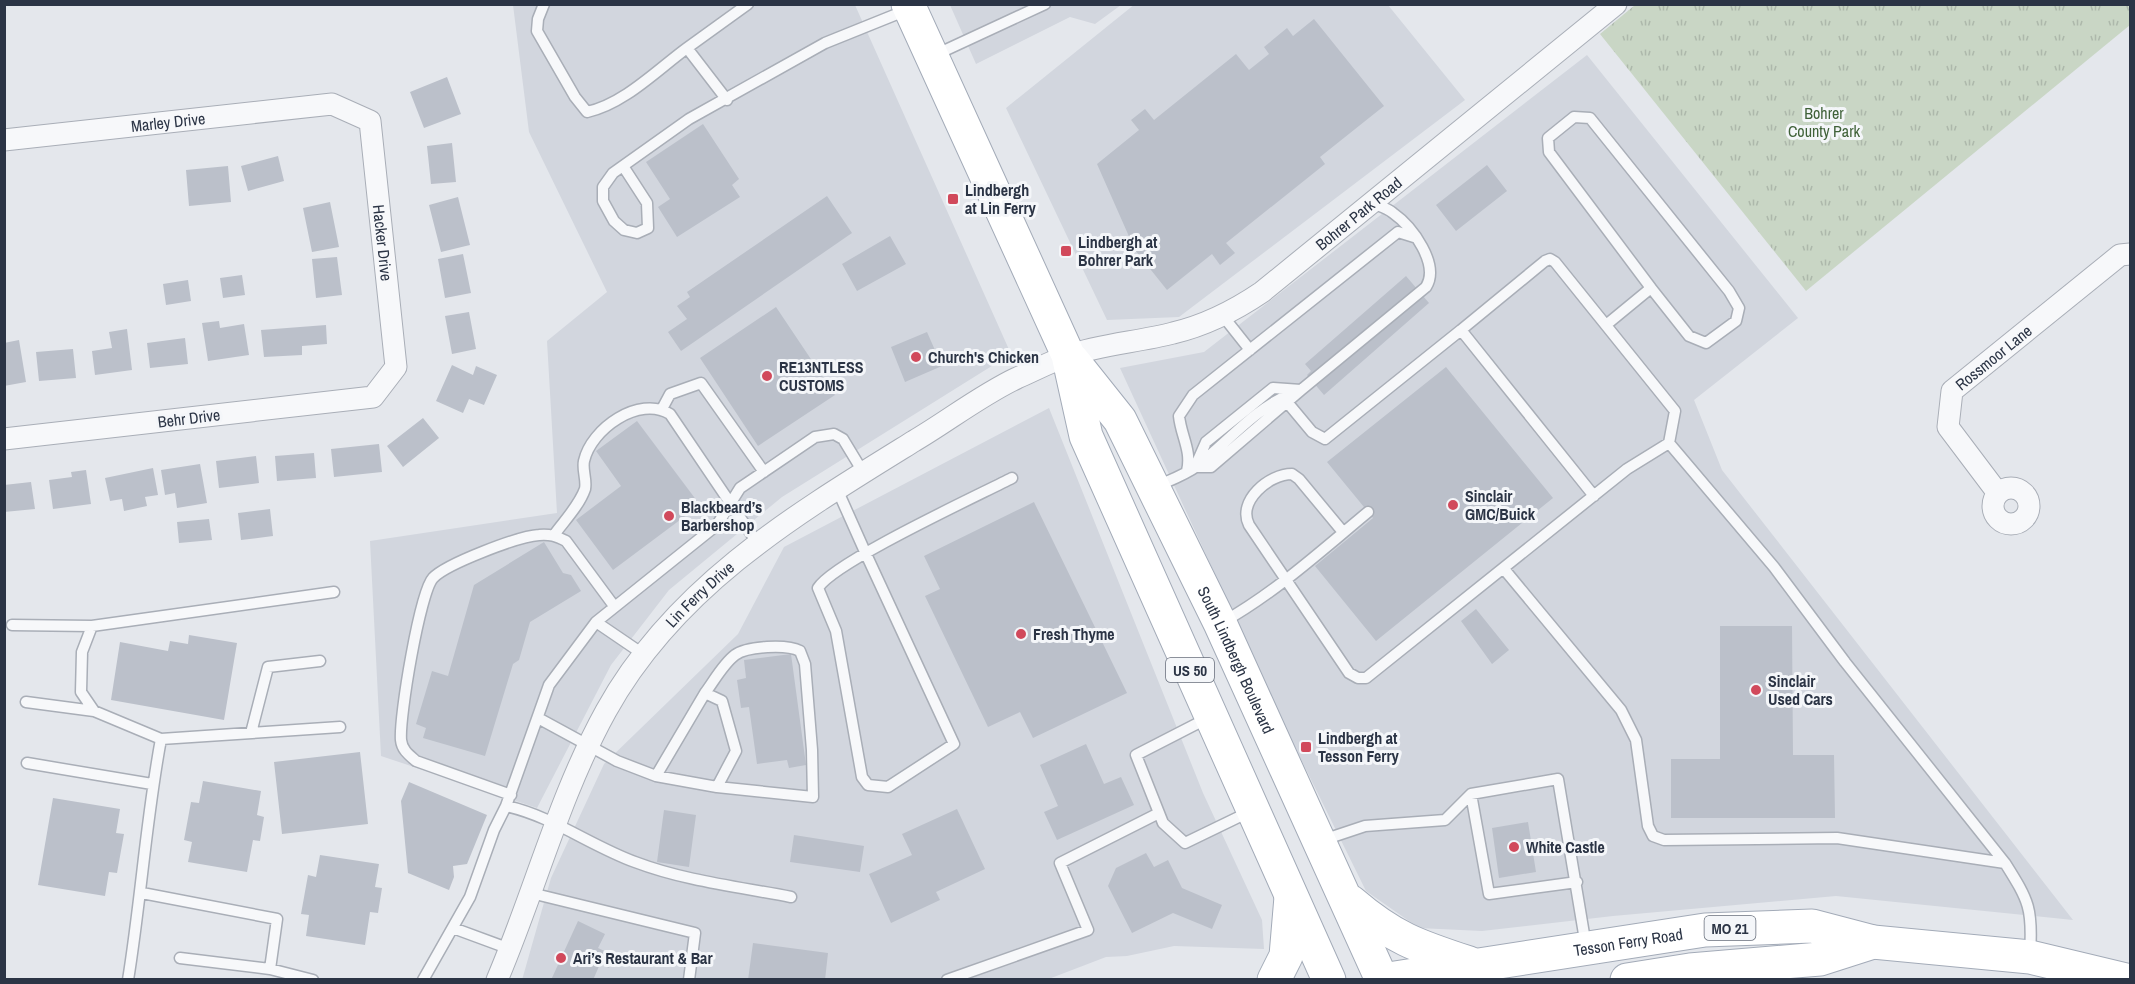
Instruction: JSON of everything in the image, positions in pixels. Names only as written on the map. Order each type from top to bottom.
[{"type":"main road","name":"South Lindbergh Boulevard","points":[[909,7],[1068,355],[1086,436],[1329,980]]},
{"type":"main road","name":"South Lindbergh Boulevard","points":[[1068,355],[1120,420],[1220,623],[1382,980]]},
{"type":"main road","points":[[1274,980],[1286,956],[1292,896]]},
{"type":"main road","points":[[1345,897],[1389,932],[1409,943],[1473,964]]},
{"type":"main road","name":"Tesson Ferry Road","points":[[1382,980],[1586,946],[1705,930],[1812,926],[1873,942],[2030,957],[2126,980]]},
{"type":"main road","name":"Tesson Ferry Road","points":[[1627,980],[1690,970],[1820,959],[1873,942]]},
{"type":"street","name":"Bohrer Park Road","points":[[1068,355],[1173,333],[1223,316],[1262,292],[1616,4]]},
{"type":"street","name":"Marley Drive","points":[[4,140],[332,104]]},
{"type":"street","name":"Hacker Drive","points":[[332,104],[370,121],[396,367],[373,397]]},
{"type":"street","name":"Rossmoor Lane","points":[[1997,492],[1948,427],[1952,391],[2120,255],[2130,254]]},
{"type":"street","name":"Lin Ferry Drive","points":[[497,980],[555,824],[605,712],[643,654],[692,597],[758,544],[863,472],[1013,380],[1068,355]]},
{"type":"street","name":"Behr Drive","points":[[4,439],[373,397]]},
{"type":"lane","points":[[544,4],[538,19],[537,31],[575,98],[587,112],[597,110],[628,92],[748,4]]},
{"type":"lane","points":[[932,57],[1023,9],[1045,4]]},
{"type":"lane","points":[[623,166],[647,202],[648,228],[637,233],[624,230],[614,220],[603,201],[603,187],[613,173],[689,119],[727,100],[825,43],[909,7]]},
{"type":"lane","points":[[687,48],[727,100]]},
{"type":"lane","points":[[1574,117],[1590,118],[1625,160],[1737,301],[1738,318],[1709,343],[1701,343],[1689,336],[1651,288],[1549,152],[1548,138],[1574,117]]},
{"type":"lane","points":[[1191,469],[1211,468],[1426,287],[1432,278],[1430,260],[1415,237],[1394,213],[1372,203]]},
{"type":"lane","points":[[1191,469],[1190,457],[1180,434],[1179,416],[1193,395],[1398,232],[1415,237]]},
{"type":"lane","points":[[1287,402],[1312,432],[1325,439],[1550,259],[1675,411],[1669,443],[1627,469],[1371,676],[1363,678],[1349,673],[1246,520],[1245,508],[1248,501],[1279,475],[1292,474],[1299,479],[1343,532]]},
{"type":"lane","points":[[1606,325],[1651,288]]},
{"type":"lane","points":[[1223,316],[1250,350]]},
{"type":"lane","points":[[1461,330],[1594,496]]},
{"type":"lane","points":[[662,409],[670,394],[701,383],[764,472]]},
{"type":"lane","points":[[1152,489],[1191,469],[1276,400],[1301,390]]},
{"type":"lane","points":[[554,535],[577,504],[585,487],[584,462],[591,443],[619,418],[646,407],[662,409],[670,414],[758,544]]},
{"type":"lane","points":[[423,980],[470,897],[494,830],[511,795],[549,685],[596,622],[717,525],[740,488],[815,437],[834,434],[843,439],[863,472]]},
{"type":"lane","points":[[1669,443],[1774,567],[1845,662],[2005,864],[2028,899],[2032,923],[2030,957]]},
{"type":"lane","points":[[837,489],[866,554],[954,744],[888,787],[867,785],[862,777],[836,631],[818,588],[823,580],[866,554],[1012,478]]},
{"type":"lane","points":[[1220,623],[1251,606],[1286,580],[1368,512]]},
{"type":"lane","points":[[511,795],[416,761],[405,752],[401,740],[419,613],[432,579],[452,564],[537,534],[554,535],[566,541],[614,606]]},
{"type":"lane","points":[[1504,569],[1603,687],[1631,728],[1636,740],[1648,826],[1656,837],[1664,840],[1837,838],[2005,864]]},
{"type":"lane","points":[[12,626],[92,626],[334,592]]},
{"type":"lane","points":[[596,622],[643,654]]},
{"type":"lane","points":[[92,626],[82,652],[80,673],[81,692],[94,711]]},
{"type":"lane","points":[[538,718],[617,761],[656,776],[717,787],[813,798],[812,750],[805,664],[800,651],[791,646],[753,649],[735,654],[705,693],[656,776]]},
{"type":"lane","points":[[251,733],[268,667],[320,661]]},
{"type":"lane","points":[[705,693],[722,701],[736,751],[717,787]]},
{"type":"lane","points":[[26,702],[94,711],[161,740],[339,727]]},
{"type":"lane","points":[[1210,717],[1136,755],[1163,823],[1185,843],[1253,810]]},
{"type":"lane","points":[[128,980],[142,893],[152,784],[161,740]]},
{"type":"lane","points":[[27,763],[152,784]]},
{"type":"lane","points":[[1320,841],[1365,826],[1445,820],[1471,794],[1558,779],[1586,946]]},
{"type":"lane","points":[[1471,794],[1489,894],[1577,882]]},
{"type":"lane","points":[[506,806],[527,811],[636,862],[694,879],[791,897]]},
{"type":"lane","points":[[947,980],[1088,930],[1060,863],[1159,813]]},
{"type":"lane","points":[[531,892],[695,933],[689,980]]},
{"type":"lane","points":[[142,893],[277,919],[270,969]]},
{"type":"lane","points":[[453,928],[510,950]]},
{"type":"lane","points":[[180,958],[270,969],[313,980]]},
{"type":"shaded area","points":[[1135,4],[1388,5],[1465,100],[1179,317],[1107,320],[1006,108]]},
{"type":"shaded area","points":[[513,5],[855,5],[1011,354],[782,497],[669,590],[611,665],[537,808],[381,756],[370,541],[557,513],[547,341],[607,292],[529,132]]},
{"type":"shaded area","points":[[950,5],[1121,5],[1095,24],[1070,17],[976,64]]},
{"type":"shaded area","points":[[1587,55],[1798,318],[1694,400],[1722,470],[2073,920],[1836,896],[1613,916],[1482,931],[1419,928],[1366,891],[1290,737],[1120,368],[1204,352]]},
{"type":"shaded area","points":[[1049,408],[1203,793],[1262,920],[1264,949],[1174,946],[1127,956],[1106,957],[1046,980],[522,980],[551,878],[604,764],[738,634],[784,547]]},
{"type":"green space","name":"Bohrer County Park","points":[[2130,4],[2130,25],[1806,291],[1600,34],[1635,5]]},
{"type":"building","points":[[1314,19],[1384,106],[1320,157],[1325,164],[1226,243],[1235,253],[1220,265],[1212,254],[1167,290],[1135,250],[1097,164],[1139,130],[1131,120],[1145,109],[1154,120],[1236,54],[1249,70],[1269,54],[1264,47],[1287,28],[1293,36]]},
{"type":"building","points":[[447,77],[461,114],[424,128],[410,92]]},
{"type":"building","points":[[703,124],[739,179],[732,185],[740,197],[677,237],[658,207],[670,199],[646,162]]},
{"type":"building","points":[[452,143],[456,182],[431,184],[427,146]]},
{"type":"building","points":[[278,156],[284,181],[248,191],[241,166]]},
{"type":"building","points":[[1487,165],[1507,191],[1456,231],[1436,205]]},
{"type":"building","points":[[228,166],[231,202],[189,206],[186,170]]},
{"type":"building","points":[[827,196],[852,233],[681,351],[668,332],[687,319],[677,306],[690,297],[687,292]]},
{"type":"building","points":[[458,197],[470,245],[441,252],[429,205]]},
{"type":"building","points":[[330,202],[339,247],[312,252],[303,208]]},
{"type":"building","points":[[890,236],[906,264],[857,291],[842,264]]},
{"type":"building","points":[[463,254],[471,293],[445,298],[438,259]]},
{"type":"building","points":[[337,257],[342,295],[316,298],[312,259]]},
{"type":"building","points":[[242,275],[245,295],[223,298],[220,278]]},
{"type":"building","points":[[1406,276],[1429,303],[1324,395],[1307,375],[1311,371],[1305,364]]},
{"type":"building","points":[[188,280],[191,301],[166,305],[163,284]]},
{"type":"building","name":"RE13NTLESS CUSTOMS","points":[[776,307],[835,395],[758,446],[700,358]]},
{"type":"building","points":[[469,312],[476,349],[452,354],[445,316]]},
{"type":"building","points":[[219,321],[220,328],[244,324],[249,355],[208,361],[202,323]]},
{"type":"building","points":[[326,325],[327,344],[302,346],[302,355],[264,357],[261,330]]},
{"type":"building","points":[[127,329],[132,370],[95,375],[92,351],[112,348],[109,332]]},
{"type":"building","name":"Church's Chicken","points":[[927,332],[942,366],[905,382],[891,347]]},
{"type":"building","points":[[185,338],[188,364],[150,368],[147,343]]},
{"type":"building","points":[[19,340],[26,382],[4,386],[4,343]]},
{"type":"building","points":[[73,349],[76,378],[39,381],[36,352]]},
{"type":"building","points":[[452,365],[473,375],[476,366],[497,375],[484,405],[469,399],[463,413],[436,401]]},
{"type":"building","name":"Sinclair GMC/Buick","points":[[1446,367],[1553,498],[1376,641],[1315,566],[1373,518],[1327,462]]},
{"type":"building","points":[[423,418],[439,438],[403,467],[387,446]]},
{"type":"building","points":[[637,421],[700,505],[613,570],[576,520],[621,486],[596,451]]},
{"type":"building","points":[[379,444],[382,472],[334,477],[331,449]]},
{"type":"building","points":[[314,453],[316,478],[277,481],[275,456]]},
{"type":"building","points":[[256,456],[259,483],[219,488],[216,461]]},
{"type":"building","points":[[200,464],[207,503],[177,508],[175,493],[165,495],[161,470]]},
{"type":"building","points":[[153,468],[158,495],[145,497],[147,506],[124,511],[122,499],[110,501],[105,478]]},
{"type":"building","points":[[86,470],[91,504],[53,509],[49,480],[72,477],[71,472]]},
{"type":"building","points":[[31,482],[35,509],[4,512],[4,485]]},
{"type":"building","name":"Fresh Thyme","points":[[1034,502],[1127,693],[1033,738],[1020,712],[988,727],[925,596],[940,589],[924,556]]},
{"type":"building","points":[[270,509],[273,536],[241,540],[238,513]]},
{"type":"building","points":[[209,519],[212,540],[179,543],[177,522]]},
{"type":"building","points":[[544,542],[563,573],[571,575],[581,591],[530,622],[519,660],[513,664],[485,756],[423,738],[426,728],[416,724],[432,671],[448,676],[474,585]]},
{"type":"building","points":[[1476,609],[1509,650],[1492,664],[1461,621]]},
{"type":"building","name":"Sinclair Used Cars","points":[[1720,626],[1792,626],[1793,755],[1834,755],[1835,818],[1671,818],[1671,759],[1720,759]]},
{"type":"building","points":[[189,635],[237,643],[224,720],[111,700],[120,642],[168,651],[170,641],[188,644]]},
{"type":"building","points":[[791,654],[806,765],[789,768],[787,760],[757,764],[749,707],[741,708],[737,680],[746,678],[744,660]]},
{"type":"building","points":[[1086,744],[1104,784],[1121,777],[1134,805],[1057,840],[1044,812],[1058,806],[1040,765]]},
{"type":"building","points":[[360,752],[368,824],[282,834],[274,762]]},
{"type":"building","points":[[203,781],[261,791],[257,815],[264,817],[260,841],[253,840],[247,872],[188,862],[192,842],[184,840],[191,802],[199,803]]},
{"type":"building","points":[[409,782],[487,815],[467,864],[453,866],[454,877],[449,890],[408,873],[401,801]]},
{"type":"building","points":[[53,798],[120,809],[116,833],[124,834],[117,873],[109,872],[105,896],[38,885]]},
{"type":"building","points":[[957,809],[985,869],[936,892],[940,900],[891,923],[869,874],[912,855],[902,834]]},
{"type":"building","points":[[664,810],[696,815],[689,867],[657,862]]},
{"type":"building","name":"White Castle","points":[[1528,822],[1536,872],[1499,878],[1492,828]]},
{"type":"building","points":[[794,835],[864,846],[860,872],[790,862]]},
{"type":"building","points":[[1146,853],[1154,867],[1168,860],[1182,888],[1222,905],[1212,929],[1173,913],[1132,933],[1108,886],[1116,868]]},
{"type":"building","points":[[320,855],[379,864],[375,887],[382,888],[378,913],[370,912],[365,945],[306,936],[309,915],[301,914],[308,875],[316,877]]},
{"type":"building","points":[[578,921],[605,934],[598,948],[615,956],[609,968],[600,964],[593,980],[551,980]]},
{"type":"building","points":[[753,943],[828,953],[825,980],[748,980]]},
{"type":"place","name":"Lindbergh at Lin Ferry","points":[[953,199]]},
{"type":"place","name":"Lindbergh at Bohrer Park","points":[[1066,251]]},
{"type":"place","name":"Church's Chicken","points":[[916,357]]},
{"type":"place","name":"RE13NTLESS CUSTOMS","points":[[767,376]]},
{"type":"place","name":"Sinclair GMC/Buick","points":[[1453,505]]},
{"type":"place","name":"Blackbeard’s Barbershop","points":[[669,516]]},
{"type":"place","name":"Fresh Thyme","points":[[1021,634]]},
{"type":"place","name":"Sinclair Used Cars","points":[[1756,690]]},
{"type":"place","name":"Lindbergh at Tesson Ferry","points":[[1306,747]]},
{"type":"place","name":"White Castle","points":[[1514,847]]},
{"type":"place","name":"Ari’s Restaurant & Bar","points":[[561,958]]}]
